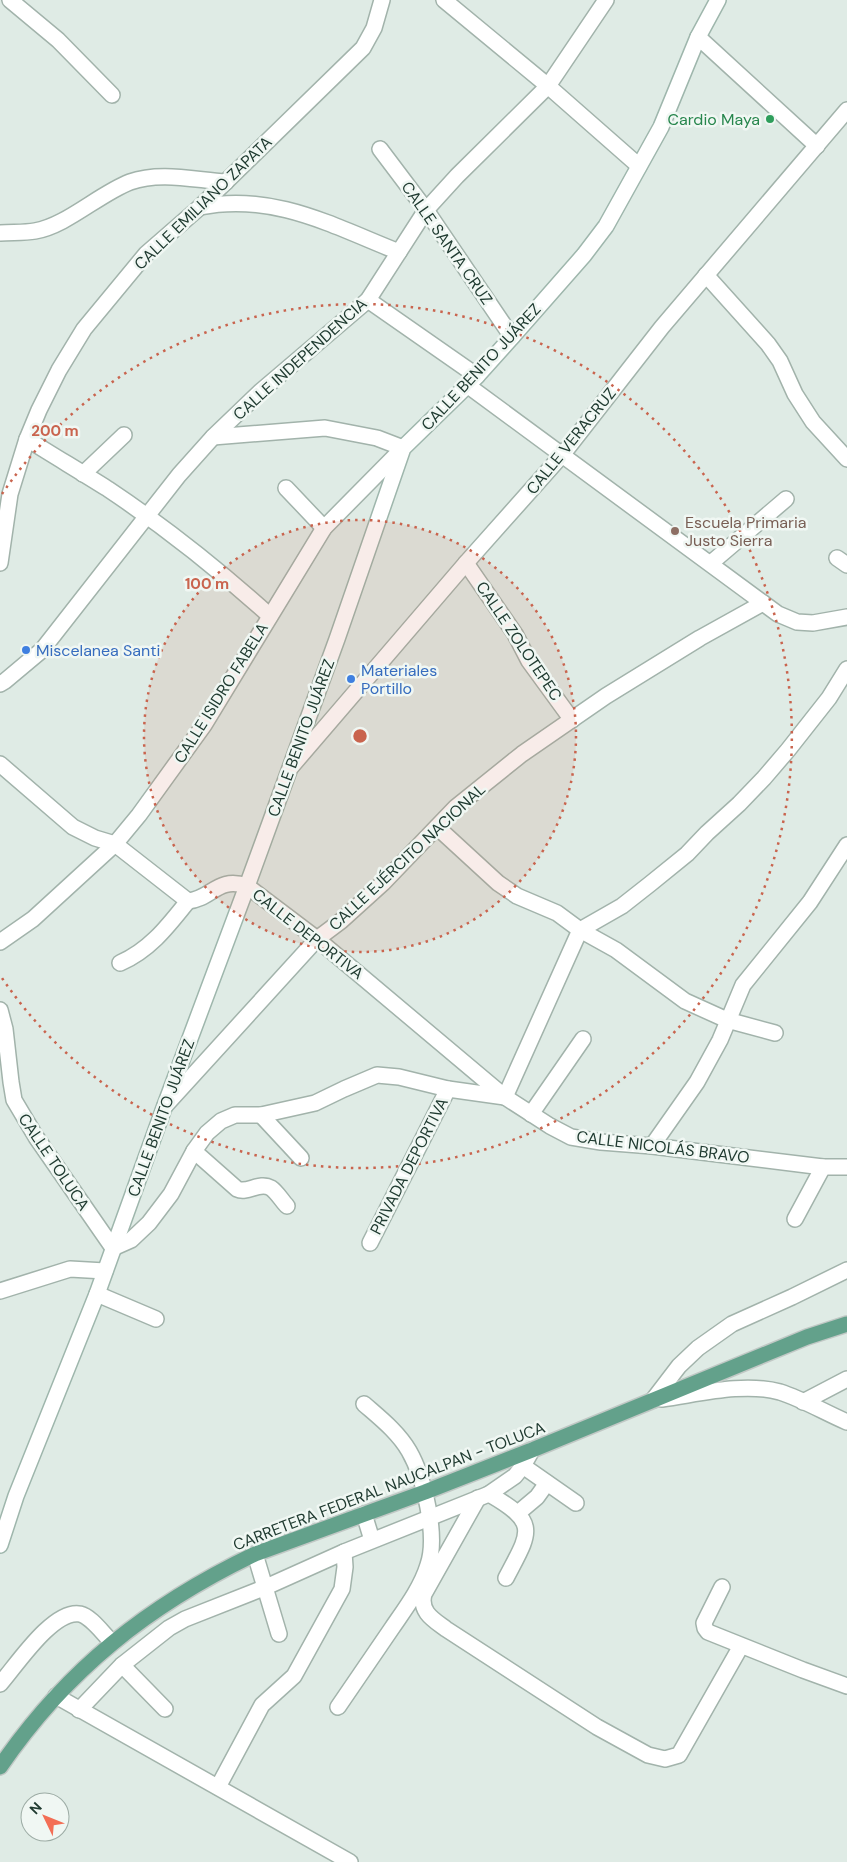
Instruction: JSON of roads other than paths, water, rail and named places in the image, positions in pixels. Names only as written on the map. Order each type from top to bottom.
[{"type":"main road","name":"CARRETERA FEDERAL NAUCALPAN - TOLUCA","points":[[0,1767],[12,1749],[56,1696],[82,1669],[112,1642],[156,1609],[192,1586],[255,1554],[425,1492],[799,1340],[847,1324]]},
{"type":"street","points":[[10,0],[58,40],[112,96]]},
{"type":"street","name":"CALLE EMILIANO ZAPATA","points":[[0,563],[5,499],[39,410],[59,370],[84,330],[146,254],[200,207],[364,48],[374,28],[382,0]]},
{"type":"street","points":[[444,0],[548,86],[639,166]]},
{"type":"street","name":"CALLE INDEPENDENCIA","points":[[0,684],[42,650],[179,475],[214,436],[262,391],[368,300],[426,210],[456,176],[548,86],[606,0]]},
{"type":"street","name":"CALLE BENITO JUÁREZ","points":[[0,1545],[16,1496],[97,1294],[290,768],[404,448],[512,337],[584,255],[606,226],[661,127],[698,37],[718,0]]},
{"type":"street","points":[[698,37],[817,146]]},
{"type":"street","name":"CALLE VERACRUZ","points":[[290,768],[466,563],[563,454],[662,327],[847,110]]},
{"type":"street","name":"CALLE SANTA CRUZ","points":[[380,149],[426,210],[512,337]]},
{"type":"street","points":[[0,232],[35,231],[48,227],[63,221],[106,194],[131,182],[160,176],[226,182]]},
{"type":"street","points":[[200,207],[220,203],[237,203],[293,210],[399,252]]},
{"type":"street","points":[[706,275],[768,344],[780,361],[796,394],[813,422],[847,459]]},
{"type":"street","points":[[368,300],[472,380],[563,454],[778,614],[797,622],[813,623],[847,617]]},
{"type":"street","points":[[214,436],[325,428],[377,438],[404,448]]},
{"type":"street","points":[[83,474],[124,435]]},
{"type":"street","points":[[27,440],[83,474],[146,517],[237,586],[270,616]]},
{"type":"street","name":"CALLE ISIDRO FABELA","points":[[0,942],[33,919],[115,844],[140,816],[204,726],[324,528],[404,448]]},
{"type":"street","points":[[286,488],[324,528]]},
{"type":"street","points":[[711,563],[786,499]]},
{"type":"street","name":"CALLE ZOLOTEPEC","points":[[466,563],[515,634],[529,661],[572,720]]},
{"type":"street","name":"CALLE EJÉRCITO NACIONAL","points":[[164,1108],[317,939],[341,921],[383,883],[456,807],[522,754],[606,696],[692,642],[763,603]]},
{"type":"street","points":[[505,1096],[580,930],[622,906],[650,884],[687,854],[739,804],[794,742],[829,698],[847,669]]},
{"type":"street","points":[[0,764],[73,827],[95,838],[115,844],[188,901],[166,929],[149,946],[132,958],[120,963]]},
{"type":"street","points":[[437,827],[498,883],[517,896],[557,912],[580,930],[616,950],[667,990],[685,1001],[727,1020],[775,1033]]},
{"type":"street","points":[[652,1146],[697,1082],[720,1040],[743,986],[810,902],[847,845]]},
{"type":"street","name":"CALLE DEPORTIVA","points":[[188,901],[199,898],[226,884],[233,883],[247,886],[317,939],[505,1096]]},
{"type":"street","name":"CALLE TOLUCA","points":[[0,1010],[14,1100],[36,1137],[113,1248]]},
{"type":"street","points":[[531,1114],[583,1039]]},
{"type":"street","name":"CALLE NICOLÁS BRAVO","points":[[113,1248],[131,1240],[149,1223],[171,1194],[194,1151],[207,1133],[221,1121],[235,1115],[262,1115],[315,1103],[377,1076],[398,1077],[448,1089],[505,1096],[550,1126],[571,1137],[823,1167],[847,1167]]},
{"type":"street","name":"PRIVADA DEPORTIVA","points":[[370,1243],[448,1089]]},
{"type":"street","points":[[262,1115],[301,1158]]},
{"type":"street","points":[[194,1151],[237,1189],[245,1191],[263,1186],[271,1188],[287,1206]]},
{"type":"street","points":[[795,1219],[823,1167]]},
{"type":"street","points":[[0,1291],[70,1269],[105,1271]]},
{"type":"street","points":[[654,1400],[679,1366],[698,1348],[732,1324],[847,1270]]},
{"type":"street","points":[[97,1294],[156,1319]]},
{"type":"street","points":[[803,1402],[847,1379]]},
{"type":"street","points":[[654,1400],[745,1388],[781,1392],[847,1422]]},
{"type":"street","points":[[338,1707],[401,1614],[429,1564],[430,1516],[425,1492],[409,1451],[394,1431],[364,1404]]},
{"type":"street","points":[[79,1710],[122,1664],[169,1628],[185,1619],[266,1587],[372,1540],[484,1496],[515,1476],[532,1450]]},
{"type":"street","points":[[523,1466],[576,1502]]},
{"type":"street","points":[[518,1513],[537,1497],[547,1483]]},
{"type":"street","points":[[484,1496],[518,1513],[523,1519],[526,1528],[526,1541],[506,1578]]},
{"type":"street","points":[[484,1496],[424,1594],[423,1605],[425,1612],[446,1629],[596,1727],[648,1755],[665,1759],[680,1755],[741,1646]]},
{"type":"street","points":[[364,1514],[372,1540]]},
{"type":"street","points":[[218,1787],[262,1705],[294,1676],[342,1589],[345,1567],[344,1552]]},
{"type":"street","points":[[255,1554],[279,1634]]},
{"type":"street","points":[[722,1587],[704,1623],[708,1632],[847,1686]]},
{"type":"street","points":[[0,1684],[49,1626],[70,1614],[81,1614],[88,1618],[112,1642]]},
{"type":"street","points":[[122,1664],[165,1709]]},
{"type":"street","points":[[56,1696],[350,1862]]},
{"type":"place","name":"Cardio Maya","points":[[770,119]]},
{"type":"place","name":"Escuela Primaria Justo Sierra","points":[[675,531]]},
{"type":"place","name":"Miscelanea Santi","points":[[26,650]]},
{"type":"place","name":"Materiales Portillo","points":[[351,679]]}]
